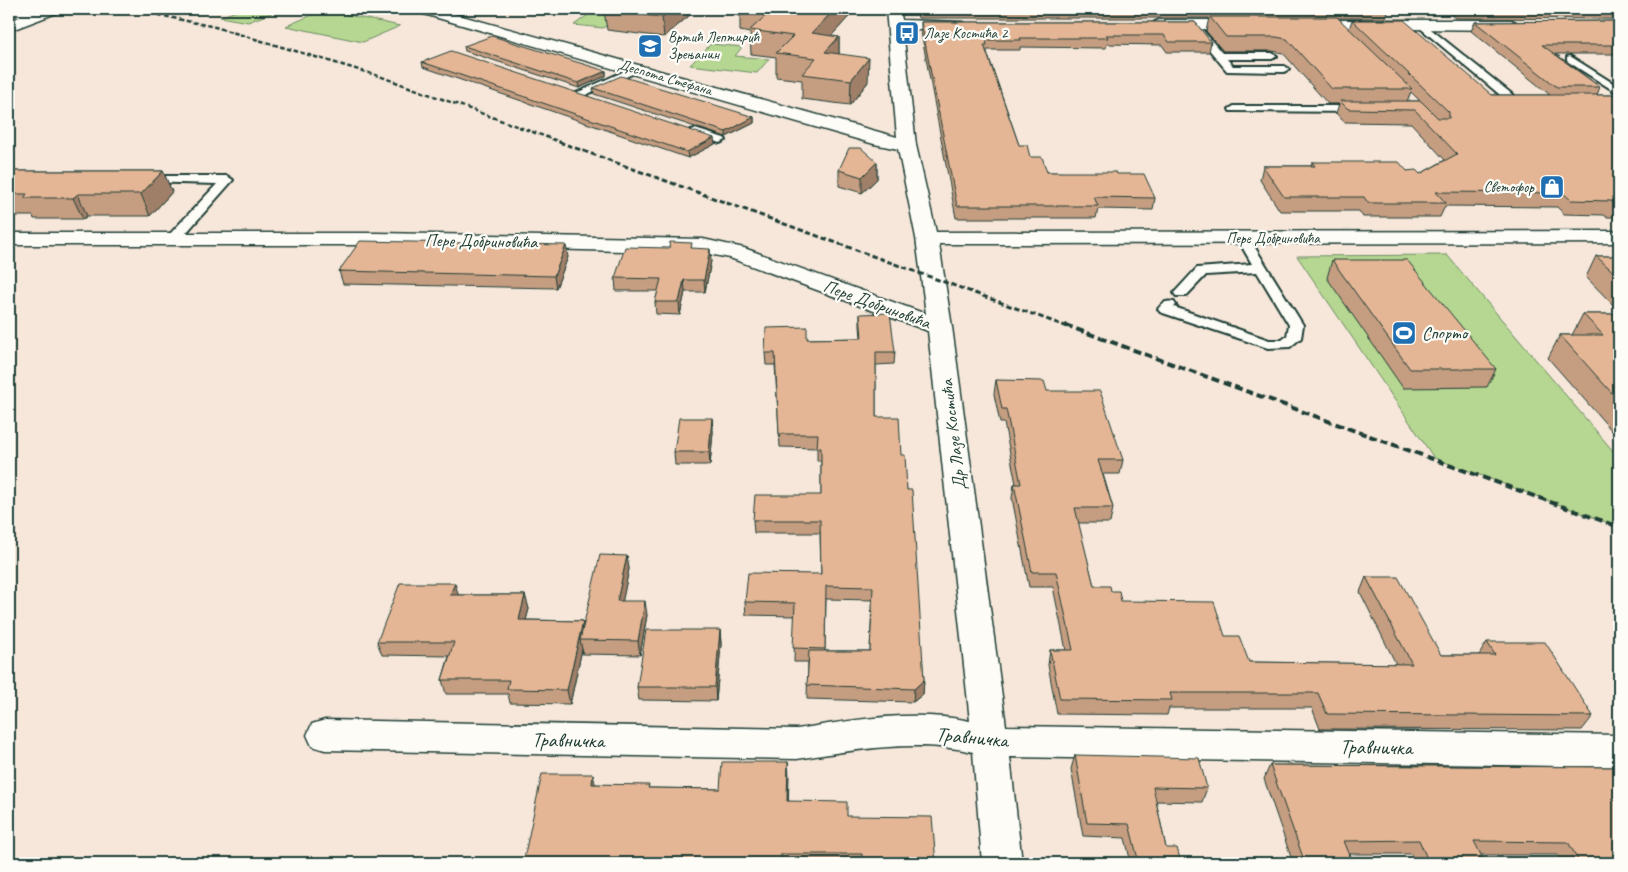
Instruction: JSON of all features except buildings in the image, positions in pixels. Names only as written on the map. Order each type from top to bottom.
[{"type":"street","points":[[9,26],[54,9]]},
{"type":"street","name":"Деспота Стефана","points":[[422,9],[881,140],[908,145]]},
{"type":"street","points":[[9,11],[35,16]]},
{"type":"street","points":[[894,17],[975,25]]},
{"type":"street","name":"Др Лазе Костића","points":[[894,17],[908,145],[927,238],[940,327],[990,741],[1002,863]]},
{"type":"street","points":[[1294,25],[1337,29],[1422,25],[1531,24]]},
{"type":"street","points":[[1144,25],[1264,25]]},
{"type":"street","name":"Пере Добриновића","points":[[9,238],[173,240],[377,239],[703,246],[736,253],[940,327]]},
{"type":"street","name":"Пере Добриновића","points":[[927,238],[1618,238]]},
{"type":"street","name":"Травничка","points":[[325,735],[797,744],[852,735],[905,733],[956,734],[990,741],[1619,750]]},
{"type":"lane","points":[[1194,25],[1230,68],[1284,69]]},
{"type":"lane","points":[[1422,25],[1515,102],[1534,102]]},
{"type":"lane","points":[[1219,56],[1272,56]]},
{"type":"lane","points":[[1570,59],[1619,91]]},
{"type":"lane","points":[[598,100],[574,92],[636,69]]},
{"type":"lane","points":[[1234,109],[1370,109]]},
{"type":"lane","points":[[683,128],[720,140]]},
{"type":"lane","points":[[128,180],[227,180],[173,240]]},
{"type":"lane","points":[[1169,305],[1165,309],[1268,344],[1285,344],[1294,338],[1296,326],[1243,238]]},
{"type":"lane","points":[[1181,293],[1202,271],[1261,268]]},
{"type":"green space","points":[[241,9],[282,9],[248,22],[220,17]]},
{"type":"green space","points":[[324,10],[400,26],[363,42],[286,26]]},
{"type":"green space","points":[[592,12],[621,16],[603,28],[574,25]]},
{"type":"green space","points":[[711,44],[742,47],[735,56],[769,59],[757,73],[690,65]]},
{"type":"green space","points":[[1447,255],[1619,458],[1619,527],[1434,458],[1297,256]]},
{"type":"railway","points":[[131,9],[215,27],[379,76],[563,143]]},
{"type":"railway","points":[[559,142],[1068,327]]},
{"type":"railway","points":[[1065,325],[1619,527]]},
{"type":"place","name":"Лазе Костића 2","points":[[907,33]]},
{"type":"place","name":"Вртић Лептирић Зрењанин","points":[[650,46]]},
{"type":"place","name":"Светофор","points":[[1552,187]]},
{"type":"place","name":"Спорто","points":[[1404,333]]}]
